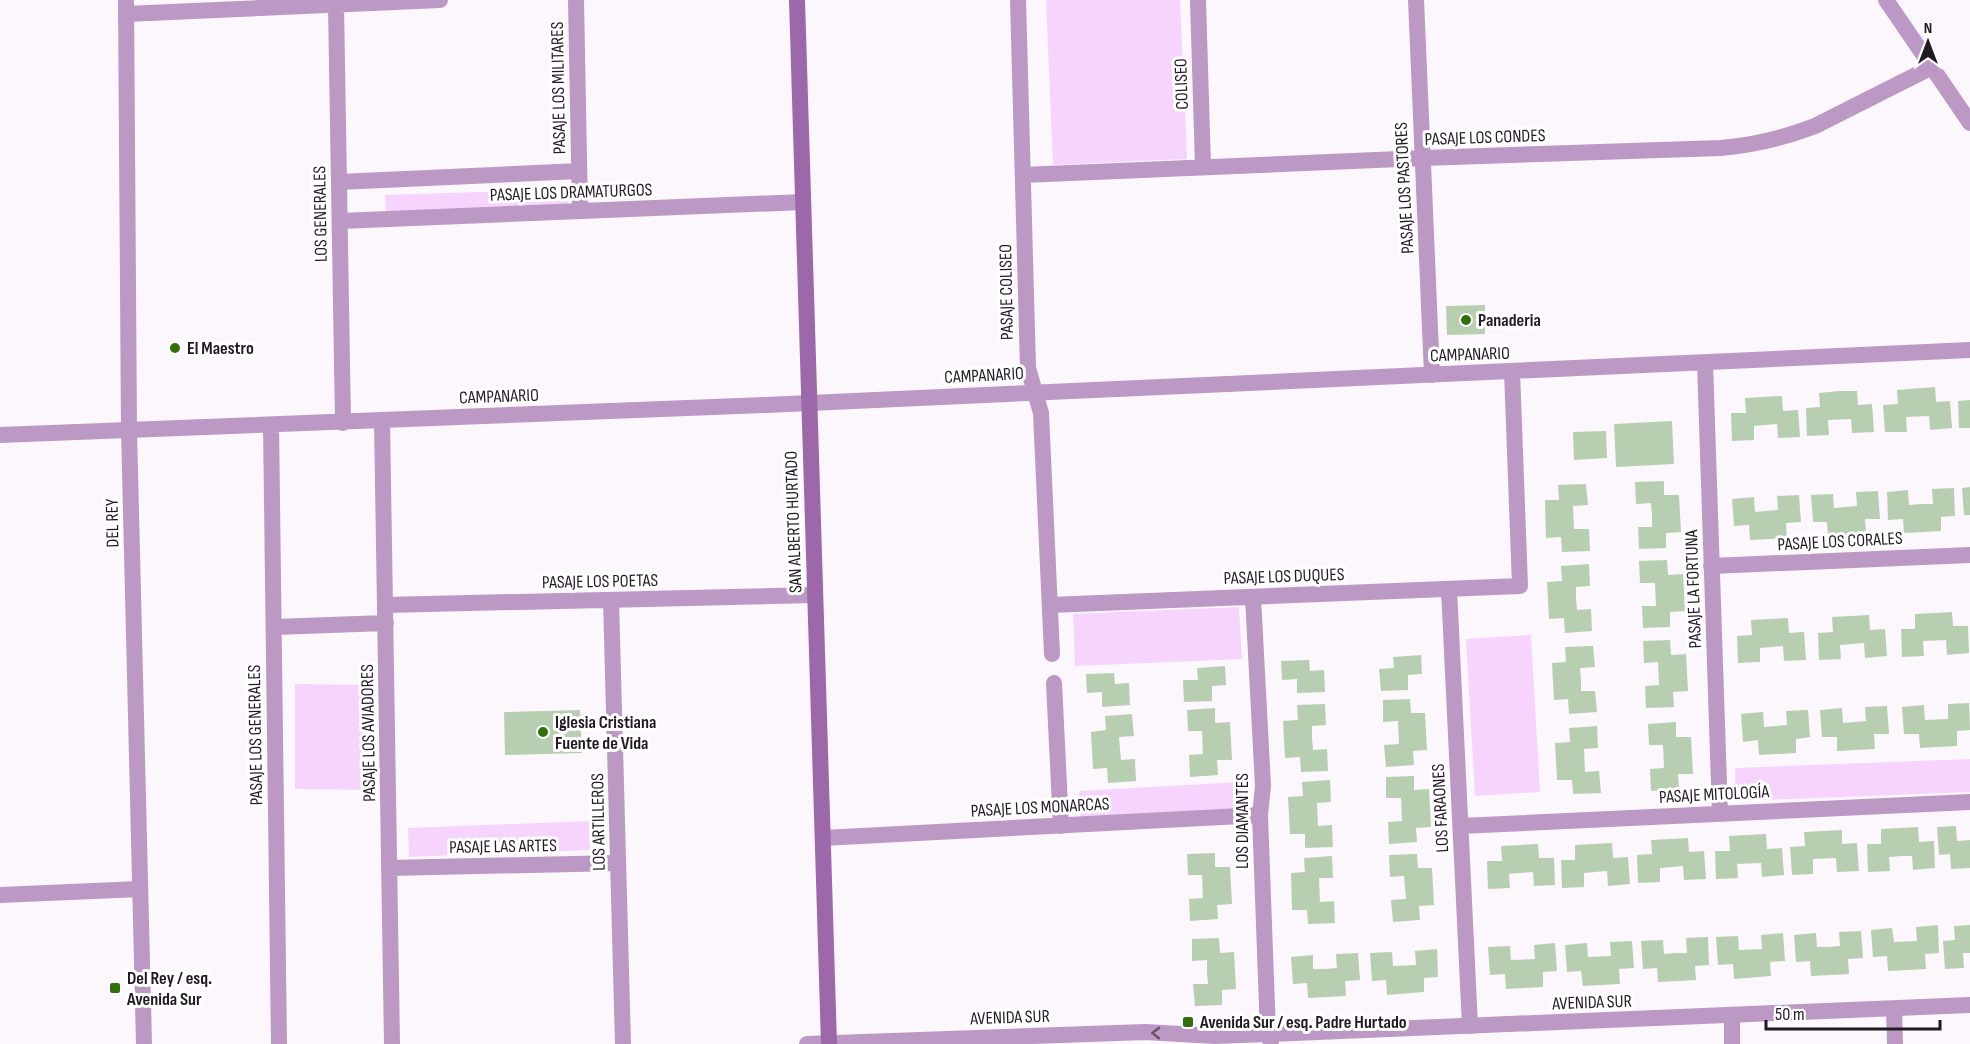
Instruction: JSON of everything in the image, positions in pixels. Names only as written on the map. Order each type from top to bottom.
[{"type":"main road","name":"SAN ALBERTO HURTADO","points":[[797,0],[829,1044]]},
{"type":"street","points":[[126,7],[336,5],[440,0]]},
{"type":"street","name":"PASAJE LOS MILITARES","points":[[576,0],[580,211]]},
{"type":"street","name":"PASAJE COLISEO","points":[[1018,0],[1028,368],[1041,413],[1052,654]]},
{"type":"street","name":"COLISEO","points":[[1198,0],[1203,167]]},
{"type":"street","name":"PASAJE LOS PASTORES","points":[[1416,0],[1432,375]]},
{"type":"street","points":[[1886,0],[1970,123]]},
{"type":"street","name":"LOS GENERALES","points":[[336,5],[343,423]]},
{"type":"street","name":"DEL REY","points":[[126,7],[129,430],[144,1044]]},
{"type":"street","name":"PASAJE LOS CONDES","points":[[1023,175],[1752,145],[1796,134],[1815,126],[1932,68]]},
{"type":"street","name":"PASAJE LOS DRAMATURGOS","points":[[339,182],[579,171]]},
{"type":"street","name":"PASAJE LOS DRAMATURGOS","points":[[340,221],[803,202]]},
{"type":"street","name":"CAMPANARIO","points":[[0,435],[809,403],[1970,350]]},
{"type":"street","name":"PASAJE LA FORTUNA","points":[[1705,363],[1720,814]]},
{"type":"street","name":"PASAJE LOS DUQUES","points":[[1050,605],[1520,586],[1512,371]]},
{"type":"street","name":"PASAJE LOS AVIADORES","points":[[382,421],[392,1044]]},
{"type":"street","name":"PASAJE LOS GENERALES","points":[[271,425],[279,1044]]},
{"type":"street","name":"PASAJE LOS CORALES","points":[[1711,566],[1970,555]]},
{"type":"street","name":"LOS FARAONES","points":[[1449,589],[1470,1026]]},
{"type":"street","name":"PASAJE LOS POETAS","points":[[385,605],[815,595]]},
{"type":"street","name":"LOS DIAMANTES","points":[[1253,597],[1263,786],[1260,815],[1269,1039]]},
{"type":"street","name":"LOS ARTILLEROS","points":[[611,600],[623,1044]]},
{"type":"street","points":[[274,627],[386,623]]},
{"type":"street","points":[[1054,683],[1062,826]]},
{"type":"street","name":"PASAJE MITOLOGÍA","points":[[1461,826],[1970,802]]},
{"type":"street","name":"PASAJE LOS MONARCAS","points":[[823,838],[1260,815]]},
{"type":"street","name":"PASAJE LAS ARTES","points":[[389,868],[618,863]]},
{"type":"street","points":[[0,895],[140,889]]},
{"type":"street","name":"AVENIDA SUR","points":[[807,1044],[1145,1032],[1269,1039],[1470,1026],[1970,1005]]},
{"type":"street","points":[[1894,1009],[1895,1044]]},
{"type":"street","points":[[1732,1016],[1732,1044]]},
{"type":"street","name":"AVENIDA SUR","points":[[1173,1044],[1215,1036]]},
{"type":"shaded area","points":[[1046,0],[1180,0],[1187,159],[1053,165]]},
{"type":"shaded area","points":[[567,189],[568,208],[386,214],[385,195]]},
{"type":"shaded area","points":[[1239,607],[1242,659],[1075,666],[1073,614]]},
{"type":"shaded area","points":[[1531,635],[1540,792],[1475,796],[1466,639]]},
{"type":"shaded area","points":[[295,684],[373,685],[372,790],[295,789]]},
{"type":"shaded area","points":[[1970,759],[1970,792],[1736,801],[1735,768]]},
{"type":"shaded area","points":[[1241,782],[1243,812],[1080,820],[1079,791]]},
{"type":"shaded area","points":[[589,821],[590,850],[409,857],[408,828]]},
{"type":"building","name":"Panaderia","points":[[1485,305],[1485,334],[1447,335],[1446,306]]},
{"type":"building","points":[[1935,387],[1936,402],[1950,401],[1952,428],[1930,430],[1929,416],[1906,417],[1907,432],[1885,432],[1883,405],[1898,404],[1897,390]]},
{"type":"building","points":[[1857,391],[1858,405],[1872,404],[1874,432],[1852,433],[1851,419],[1828,420],[1829,435],[1807,436],[1806,408],[1820,407],[1819,393]]},
{"type":"building","points":[[1782,396],[1783,411],[1798,410],[1800,437],[1778,438],[1777,424],[1754,426],[1754,440],[1732,441],[1731,413],[1746,413],[1745,398]]},
{"type":"building","points":[[1970,400],[1970,428],[1959,428],[1958,401]]},
{"type":"building","points":[[1672,421],[1674,464],[1616,467],[1614,424]]},
{"type":"building","points":[[1606,431],[1607,458],[1574,460],[1573,432]]},
{"type":"building","points":[[1664,481],[1664,495],[1679,495],[1681,532],[1666,533],[1666,548],[1639,549],[1638,527],[1652,527],[1652,515],[1651,503],[1636,504],[1635,482]]},
{"type":"building","points":[[1586,484],[1588,505],[1573,506],[1574,529],[1589,529],[1590,551],[1562,552],[1561,537],[1546,538],[1545,500],[1559,500],[1558,485]]},
{"type":"building","points":[[1970,487],[1970,515],[1964,515],[1962,488]]},
{"type":"building","points":[[1954,488],[1955,516],[1941,517],[1941,531],[1904,533],[1903,519],[1888,520],[1887,492],[1908,490],[1909,505],[1933,504],[1932,489]]},
{"type":"building","points":[[1878,491],[1880,519],[1865,519],[1866,534],[1828,536],[1827,522],[1813,522],[1811,495],[1833,494],[1834,508],[1857,506],[1856,492]]},
{"type":"building","points":[[1799,495],[1801,522],[1786,523],[1787,538],[1750,540],[1749,525],[1734,526],[1732,499],[1754,497],[1755,512],[1778,510],[1777,496]]},
{"type":"building","points":[[1667,560],[1668,575],[1683,574],[1685,611],[1670,612],[1670,627],[1643,628],[1642,606],[1656,606],[1655,583],[1640,583],[1639,561]]},
{"type":"building","points":[[1589,564],[1590,586],[1576,587],[1576,599],[1577,610],[1591,609],[1592,631],[1565,633],[1564,618],[1549,619],[1547,582],[1562,581],[1561,566]]},
{"type":"building","points":[[1952,612],[1953,626],[1968,626],[1969,653],[1947,655],[1946,640],[1923,641],[1924,656],[1902,657],[1901,629],[1915,629],[1915,614]]},
{"type":"building","points":[[1869,615],[1870,630],[1885,629],[1887,656],[1865,658],[1864,643],[1840,645],[1841,659],[1819,660],[1818,633],[1833,632],[1832,617]]},
{"type":"building","points":[[1788,618],[1789,633],[1804,632],[1806,660],[1784,661],[1783,646],[1760,648],[1760,662],[1738,663],[1737,636],[1752,635],[1751,620]]},
{"type":"building","points":[[1670,640],[1671,655],[1686,654],[1688,691],[1673,692],[1674,707],[1646,708],[1645,686],[1659,685],[1658,662],[1644,663],[1643,641]]},
{"type":"building","points":[[1593,646],[1595,667],[1580,668],[1581,691],[1595,691],[1597,712],[1569,714],[1568,699],[1554,700],[1552,663],[1566,662],[1565,647]]},
{"type":"building","points":[[1421,655],[1422,674],[1408,675],[1408,690],[1381,691],[1379,669],[1394,668],[1393,657]]},
{"type":"building","points":[[1309,660],[1310,671],[1324,670],[1325,692],[1297,693],[1297,679],[1282,680],[1281,661]]},
{"type":"building","points":[[1225,666],[1226,685],[1212,686],[1212,701],[1184,702],[1183,680],[1198,680],[1197,668]]},
{"type":"building","points":[[1114,673],[1115,684],[1129,683],[1130,705],[1102,707],[1102,692],[1087,693],[1086,674]]},
{"type":"building","points":[[1410,699],[1411,713],[1425,713],[1427,750],[1413,751],[1414,765],[1386,767],[1384,745],[1399,744],[1398,721],[1383,722],[1383,700]]},
{"type":"building","points":[[1969,703],[1970,730],[1957,731],[1957,746],[1920,748],[1919,734],[1904,734],[1902,707],[1924,705],[1925,720],[1948,719],[1948,704]]},
{"type":"building","points":[[1325,704],[1326,725],[1312,726],[1312,738],[1313,750],[1327,749],[1328,771],[1301,772],[1300,757],[1285,758],[1283,721],[1298,720],[1297,705]]},
{"type":"building","points":[[1887,706],[1889,734],[1874,734],[1875,749],[1837,751],[1837,737],[1822,737],[1820,710],[1842,708],[1843,723],[1866,721],[1865,707]]},
{"type":"building","points":[[1215,708],[1215,723],[1230,722],[1232,760],[1217,760],[1218,775],[1190,777],[1189,755],[1203,754],[1202,731],[1188,731],[1187,710]]},
{"type":"building","name":"Iglesia Cristiana Fuente de Vida","points":[[580,710],[582,753],[505,755],[504,712]]},
{"type":"building","points":[[1808,710],[1810,737],[1796,739],[1796,753],[1759,755],[1758,740],[1743,742],[1741,714],[1763,712],[1764,727],[1787,725],[1786,711]]},
{"type":"building","points":[[1132,714],[1134,736],[1119,737],[1121,760],[1135,759],[1136,781],[1108,783],[1107,768],[1093,769],[1091,732],[1106,730],[1105,716]]},
{"type":"building","points":[[1676,722],[1676,737],[1691,737],[1693,774],[1678,774],[1679,789],[1651,791],[1650,769],[1664,768],[1663,745],[1649,745],[1648,724]]},
{"type":"building","points":[[1597,726],[1598,748],[1584,749],[1585,772],[1599,771],[1601,793],[1573,794],[1572,780],[1557,780],[1555,743],[1570,742],[1569,728]]},
{"type":"building","points":[[1414,776],[1414,790],[1429,789],[1431,827],[1416,828],[1417,842],[1389,844],[1388,822],[1402,821],[1401,798],[1386,798],[1386,777]]},
{"type":"building","points":[[1330,780],[1331,802],[1317,803],[1318,826],[1332,825],[1333,847],[1305,848],[1305,834],[1290,834],[1288,797],[1303,796],[1302,782]]},
{"type":"building","points":[[1956,826],[1957,841],[1970,840],[1970,868],[1951,869],[1950,854],[1939,855],[1937,827]]},
{"type":"building","points":[[1918,827],[1919,842],[1934,841],[1935,868],[1913,870],[1912,856],[1901,856],[1889,857],[1890,871],[1868,872],[1867,844],[1881,844],[1881,829]]},
{"type":"building","points":[[1842,830],[1842,844],[1857,843],[1859,871],[1837,872],[1836,858],[1813,859],[1813,874],[1792,875],[1790,847],[1805,846],[1804,832]]},
{"type":"building","points":[[1766,834],[1767,849],[1782,848],[1784,875],[1762,877],[1761,863],[1737,864],[1738,878],[1716,879],[1715,851],[1730,851],[1729,836]]},
{"type":"building","points":[[1688,838],[1689,852],[1704,851],[1706,879],[1684,880],[1683,866],[1660,868],[1660,882],[1638,883],[1637,855],[1652,854],[1651,840]]},
{"type":"building","points":[[1612,843],[1613,858],[1628,857],[1630,884],[1608,886],[1607,871],[1584,873],[1584,887],[1562,888],[1561,860],[1575,860],[1575,845]]},
{"type":"building","points":[[1538,844],[1539,858],[1554,858],[1555,885],[1534,886],[1533,872],[1509,874],[1510,888],[1488,889],[1487,861],[1502,861],[1501,846]]},
{"type":"building","points":[[1215,853],[1215,867],[1230,867],[1232,904],[1217,905],[1218,919],[1190,921],[1189,899],[1203,898],[1202,875],[1188,875],[1187,854]]},
{"type":"building","points":[[1417,854],[1418,868],[1432,868],[1434,905],[1419,906],[1420,920],[1393,922],[1391,900],[1406,899],[1404,876],[1390,877],[1389,855]]},
{"type":"building","points":[[1332,856],[1333,878],[1319,878],[1320,902],[1334,901],[1335,923],[1308,924],[1307,910],[1292,910],[1291,873],[1305,872],[1304,858]]},
{"type":"building","points":[[1938,925],[1939,953],[1925,954],[1926,969],[1888,971],[1887,956],[1873,957],[1871,930],[1892,928],[1894,942],[1917,941],[1916,927]]},
{"type":"building","points":[[1970,925],[1970,953],[1963,953],[1964,968],[1945,969],[1943,941],[1955,940],[1954,926]]},
{"type":"building","points":[[1861,931],[1863,958],[1848,959],[1849,974],[1811,976],[1810,961],[1796,962],[1794,935],[1816,933],[1817,947],[1828,947],[1840,946],[1839,932]]},
{"type":"building","points":[[1783,933],[1785,961],[1770,962],[1771,976],[1734,979],[1733,964],[1718,965],[1716,937],[1738,936],[1739,950],[1762,949],[1761,935]]},
{"type":"building","points":[[1708,937],[1709,965],[1695,966],[1696,980],[1658,982],[1657,968],[1643,969],[1641,941],[1663,940],[1664,954],[1687,953],[1686,938]]},
{"type":"building","points":[[1219,938],[1220,953],[1234,952],[1236,989],[1222,990],[1222,1005],[1195,1006],[1193,984],[1208,984],[1207,960],[1192,961],[1192,939]]},
{"type":"building","points":[[1632,941],[1634,968],[1619,969],[1620,984],[1583,986],[1581,971],[1567,972],[1565,945],[1587,943],[1588,957],[1611,956],[1610,942]]},
{"type":"building","points":[[1555,943],[1557,971],[1543,972],[1543,987],[1506,989],[1505,974],[1490,975],[1488,947],[1510,946],[1511,960],[1535,959],[1534,945]]},
{"type":"building","points":[[1437,949],[1438,977],[1424,978],[1424,992],[1387,995],[1386,980],[1372,981],[1370,953],[1392,952],[1393,966],[1416,965],[1415,951]]},
{"type":"building","points":[[1358,953],[1360,980],[1345,981],[1346,996],[1308,998],[1307,983],[1293,984],[1291,957],[1313,955],[1313,969],[1325,969],[1337,968],[1336,954]]},
{"type":"place","name":"Panaderia","points":[[1466,320]]},
{"type":"place","name":"El Maestro","points":[[175,348]]},
{"type":"place","name":"Iglesia Cristiana Fuente de Vida","points":[[543,732]]},
{"type":"place","name":"Del Rey / esq. Avenida Sur","points":[[115,988]]},
{"type":"place","name":"Avenida Sur / esq. Padre Hurtado","points":[[1188,1022]]}]
